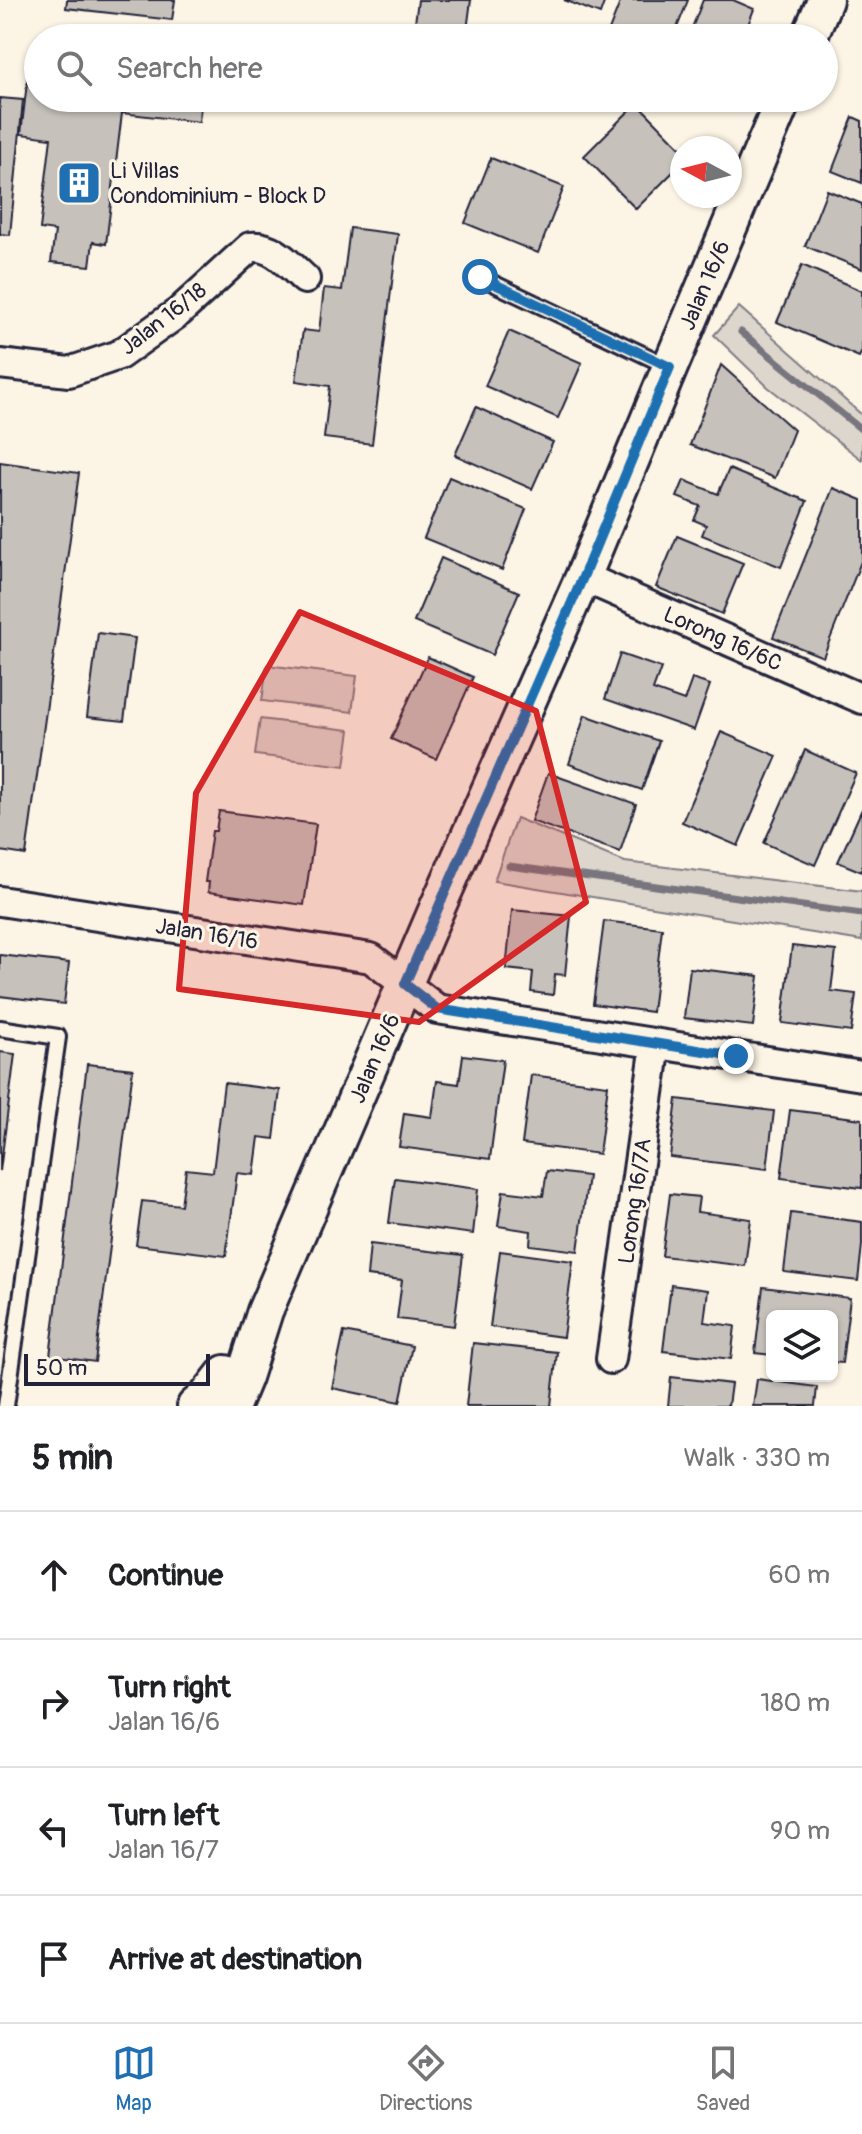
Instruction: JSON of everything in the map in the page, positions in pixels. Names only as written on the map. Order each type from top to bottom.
[{"type":"street","points":[[815,24],[825,0]]},
{"type":"street","name":"Jalan 16/6","points":[[211,1406],[238,1390],[265,1311],[583,577],[778,112]]},
{"type":"street","name":"Jalan 16/18","points":[[0,364],[69,372],[119,355],[179,312],[250,247],[270,249],[305,279]]},
{"type":"street","name":"Lorong 16/6C","points":[[583,577],[862,699]]},
{"type":"street","name":"Jalan 16/16","points":[[0,901],[371,958],[437,1009],[862,1076]]},
{"type":"street","name":"Lorong 16/7A","points":[[611,1359],[656,1044]]},
{"type":"street","points":[[195,1406],[207,1396],[238,1390]]},
{"type":"lane","points":[[480,277],[670,367]]},
{"type":"lane","points":[[0,1028],[58,1037],[6,1406]]},
{"type":"highlighted area","points":[[300,612],[536,711],[586,902],[419,1022],[179,989],[196,793]]},
{"type":"shaded area","points":[[739,307],[862,415],[862,460],[768,387],[714,335]]},
{"type":"shaded area","points":[[267,665],[357,676],[352,712],[262,701]]},
{"type":"shaded area","points":[[260,719],[350,730],[345,766],[255,755]]},
{"type":"shaded area","points":[[516,818],[625,862],[862,891],[862,941],[494,881]]},
{"type":"building","points":[[67,0],[175,0],[172,20],[66,8]]},
{"type":"building","points":[[418,0],[471,0],[468,24],[415,24]]},
{"type":"building","points":[[564,0],[605,0],[600,14]]},
{"type":"building","points":[[621,0],[688,0],[679,24],[612,24]]},
{"type":"building","points":[[703,0],[733,0],[754,9],[748,24],[694,24]]},
{"type":"building","points":[[0,98],[23,100],[10,235],[0,234]]},
{"type":"building","name":"Li Villas Condominium - Block D","points":[[24,108],[24,112],[200,112],[199,122],[122,113],[106,244],[93,242],[90,266],[51,262],[55,231],[40,229],[51,138],[21,134]]},
{"type":"building","points":[[628,112],[646,112],[670,137],[670,175],[636,209],[584,156]]},
{"type":"building","points":[[853,117],[862,121],[862,183],[832,171]]},
{"type":"building","points":[[491,158],[564,187],[538,253],[465,223]]},
{"type":"building","points":[[827,190],[862,204],[862,269],[805,246]]},
{"type":"building","points":[[350,228],[398,234],[372,444],[324,438],[330,386],[296,381],[303,330],[319,332],[324,288],[342,290]]},
{"type":"building","points":[[802,265],[862,291],[862,351],[859,357],[777,322]]},
{"type":"building","points":[[509,331],[582,363],[558,418],[485,386]]},
{"type":"building","points":[[721,365],[794,430],[775,478],[690,445]]},
{"type":"building","points":[[476,407],[553,442],[532,489],[455,455]]},
{"type":"building","points":[[0,462],[79,473],[26,855],[0,851]]},
{"type":"building","points":[[729,469],[807,501],[781,567],[702,535],[706,525],[694,520],[700,506],[677,497],[684,480],[718,494]]},
{"type":"building","points":[[449,477],[526,509],[502,570],[424,538]]},
{"type":"building","points":[[833,488],[862,500],[862,559],[823,657],[773,637]]},
{"type":"building","points":[[677,536],[743,563],[722,614],[656,587]]},
{"type":"building","points":[[441,558],[519,592],[492,655],[414,622]]},
{"type":"building","points":[[98,633],[135,638],[124,721],[87,717]]},
{"type":"building","points":[[620,654],[661,668],[653,690],[684,701],[692,679],[710,685],[694,730],[605,699]]},
{"type":"building","points":[[428,657],[473,677],[436,759],[391,739]]},
{"type":"building","points":[[585,715],[659,741],[642,790],[569,764]]},
{"type":"building","points":[[721,732],[777,756],[738,846],[682,822]]},
{"type":"building","points":[[805,750],[856,773],[815,865],[764,843]]},
{"type":"building","points":[[548,773],[636,804],[620,852],[531,821]]},
{"type":"building","points":[[862,809],[862,872],[838,862]]},
{"type":"building","points":[[219,811],[316,824],[304,905],[208,892],[209,882],[205,882],[212,831],[216,831]]},
{"type":"building","points":[[512,910],[571,916],[565,975],[555,974],[553,995],[531,992],[533,972],[506,969]]},
{"type":"building","points":[[604,921],[662,928],[652,1012],[593,1004]]},
{"type":"building","points":[[792,946],[836,951],[831,991],[856,994],[851,1032],[782,1023]]},
{"type":"building","points":[[0,955],[69,963],[64,1004],[0,996]]},
{"type":"building","points":[[690,968],[759,976],[753,1026],[684,1018]]},
{"type":"building","points":[[0,1052],[15,1054],[0,1171]]},
{"type":"building","points":[[463,1055],[503,1060],[490,1159],[399,1147],[404,1113],[432,1117],[437,1081],[459,1084]]},
{"type":"building","points":[[87,1064],[133,1069],[95,1362],[50,1356]]},
{"type":"building","points":[[531,1075],[608,1085],[599,1154],[522,1144]]},
{"type":"building","points":[[224,1083],[280,1090],[274,1139],[259,1137],[254,1175],[237,1173],[226,1256],[136,1245],[142,1201],[181,1205],[186,1169],[213,1172]]},
{"type":"building","points":[[677,1099],[774,1111],[767,1169],[670,1157]]},
{"type":"building","points":[[790,1110],[862,1119],[862,1188],[781,1178]]},
{"type":"building","points":[[547,1171],[588,1176],[578,1251],[530,1245],[531,1231],[498,1226],[503,1191],[543,1196]]},
{"type":"building","points":[[395,1178],[478,1189],[473,1234],[389,1223]]},
{"type":"building","points":[[670,1194],[699,1197],[697,1212],[751,1219],[745,1266],[662,1256]]},
{"type":"building","points":[[791,1213],[862,1222],[858,1281],[784,1272]]},
{"type":"building","points":[[370,1244],[463,1255],[454,1326],[397,1319],[402,1280],[367,1276]]},
{"type":"building","points":[[500,1251],[573,1261],[563,1337],[490,1327]]},
{"type":"building","points":[[671,1285],[708,1290],[704,1322],[735,1326],[731,1359],[663,1351]]},
{"type":"building","points":[[763,1287],[850,1298],[842,1363],[838,1363],[838,1310],[766,1310],[766,1354],[755,1353]]},
{"type":"building","points":[[344,1332],[412,1346],[400,1402],[332,1388]]},
{"type":"building","points":[[473,1343],[557,1352],[551,1406],[466,1406]]},
{"type":"building","points":[[671,1377],[731,1384],[728,1406],[668,1406]]},
{"type":"building","points":[[757,1379],[817,1387],[815,1406],[753,1406]]},
{"type":"waterway","points":[[741,332],[862,430]]},
{"type":"waterway","points":[[509,866],[862,914]]},
{"type":"place","name":"Li Villas Condominium - Block D","points":[[79,183]]},
{"type":"route","points":[[480,277],[670,367],[583,577],[405,984],[437,1009],[736,1056]]}]
